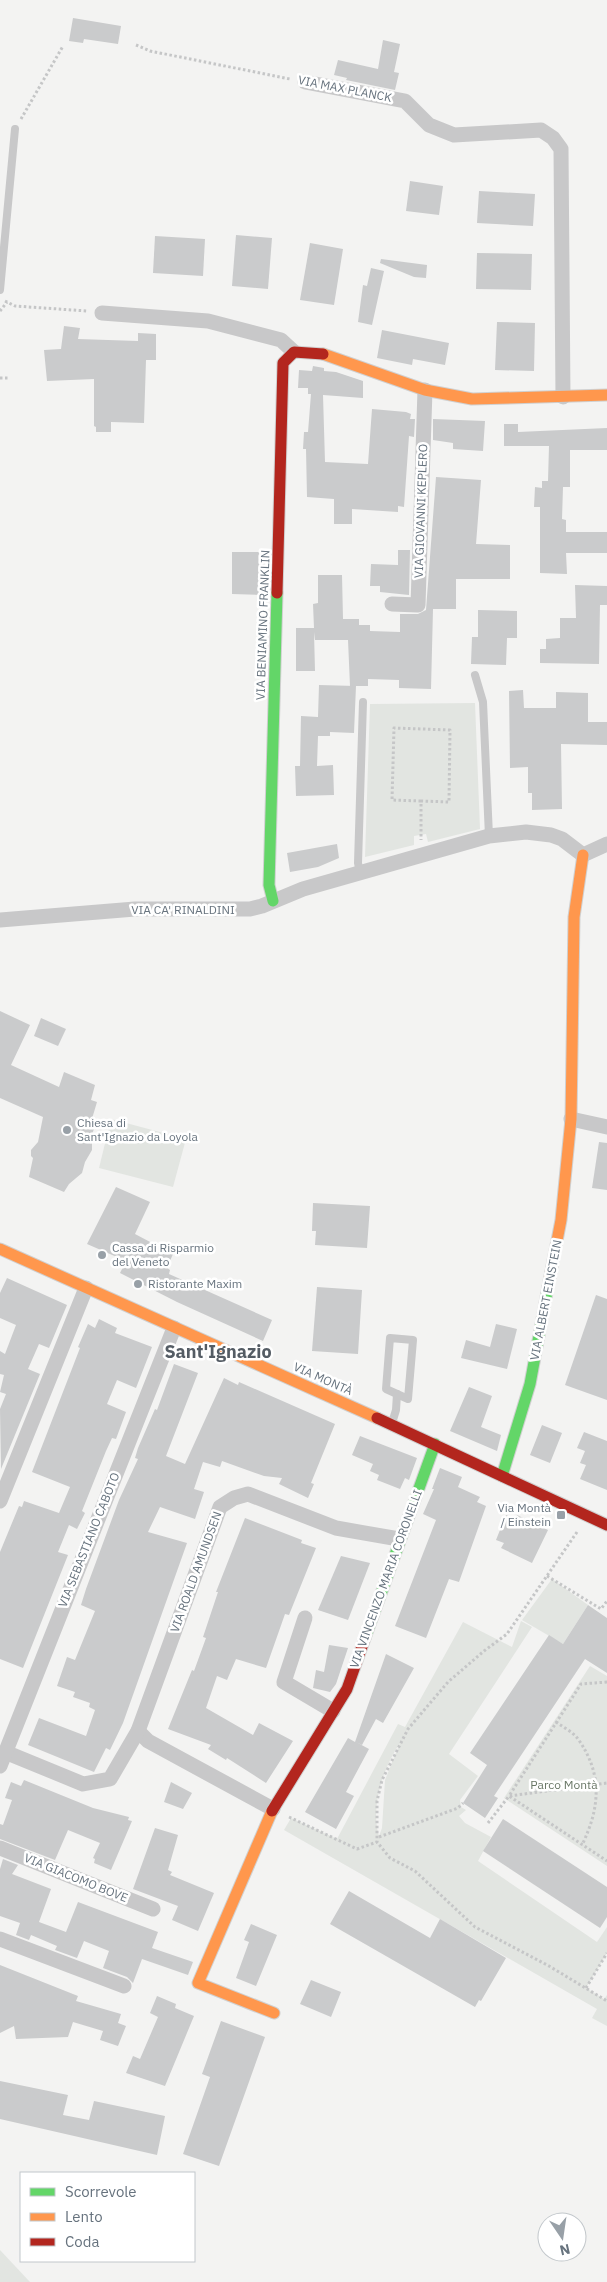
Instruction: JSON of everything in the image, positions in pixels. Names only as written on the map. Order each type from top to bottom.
[{"type":"street","name":"VIA MAX PLANCK","points":[[305,82],[405,101],[429,124],[454,135],[541,130],[553,138],[560,149],[563,397]]},
{"type":"street","points":[[102,313],[208,320],[281,340],[294,352],[323,354],[425,390],[472,399],[607,395]]},
{"type":"street","name":"VIA BENIAMINO FRANKLIN","points":[[274,902],[269,884],[283,363],[294,352]]},
{"type":"street","name":"VIA GIOVANNI KEPLERO","points":[[392,604],[418,605],[425,390]]},
{"type":"street","name":"VIA CA' RINALDINI","points":[[0,920],[135,909],[250,909],[274,902],[303,888],[489,836],[526,832],[551,835],[562,839],[583,854]]},
{"type":"street","points":[[583,854],[607,844]]},
{"type":"street","name":"VIA ALBERT EINSTEIN","points":[[502,1476],[530,1384],[561,1220],[571,1120],[574,917],[583,854]]},
{"type":"street","points":[[571,1120],[607,1127]]},
{"type":"street","name":"VIA MONTÀ","points":[[0,1250],[391,1424],[607,1525]]},
{"type":"street","points":[[0,1501],[86,1288]]},
{"type":"street","name":"VIA SEBASTIANO CABOTO","points":[[110,1779],[94,1784],[83,1784],[3,1749],[174,1328]]},
{"type":"street","name":"VIA VINCENZO MARIA CORONELLI","points":[[274,2013],[198,1983],[273,1809],[347,1689],[399,1539],[435,1444]]},
{"type":"street","name":"VIA ROALD AMUNDSEN","points":[[110,1779],[138,1731],[220,1507],[234,1498],[248,1494],[336,1528],[399,1539]]},
{"type":"street","points":[[305,1618],[284,1682],[333,1711]]},
{"type":"street","points":[[138,1731],[148,1741],[273,1809]]},
{"type":"street","name":"VIA GIACOMO BOVE","points":[[0,1848],[153,1909]]},
{"type":"street","points":[[0,1939],[124,1986]]},
{"type":"lane","points":[[0,290],[15,129]]},
{"type":"lane","points":[[475,675],[483,702],[489,836]]},
{"type":"lane","points":[[360,873],[358,863],[363,702]]},
{"type":"lane","points":[[390,1338],[413,1340],[408,1399],[397,1394],[386,1389],[390,1338]]},
{"type":"lane","points":[[391,1424],[396,1410],[397,1394]]},
{"type":"path","name":"VIA MAX PLANCK","points":[[136,45],[150,52],[305,82]]},
{"type":"path","points":[[15,129],[63,46]]},
{"type":"path","points":[[0,297],[15,306],[102,313]]},
{"type":"path","points":[[0,311],[7,302]]},
{"type":"path","points":[[0,378],[8,378]]},
{"type":"path","points":[[394,728],[450,730],[448,802],[421,801],[392,800],[394,728]]},
{"type":"path","points":[[420,835],[421,801]]},
{"type":"path","points":[[273,1809],[357,1849],[377,1842],[379,1837],[376,1823],[377,1808],[382,1780],[408,1729],[448,1682],[507,1634],[575,1533],[579,1531]]},
{"type":"path","points":[[547,1576],[601,1609],[607,1601]]},
{"type":"path","points":[[488,1823],[509,1796],[581,1684],[607,1682]]},
{"type":"path","points":[[556,1722],[577,1738],[589,1760],[596,1785],[597,1802],[591,1826],[582,1845]]},
{"type":"path","points":[[509,1796],[607,1783]]},
{"type":"path","points":[[509,1796],[607,1862]]},
{"type":"path","points":[[379,1837],[458,1808],[463,1803]]},
{"type":"path","points":[[377,1842],[390,1858],[415,1871],[475,1927],[527,1954],[607,2001]]},
{"type":"path","points":[[586,1988],[607,1954]]},
{"type":"green space","points":[[475,703],[480,829],[428,842],[426,834],[414,836],[414,845],[365,857],[370,704]]},
{"type":"green space","points":[[111,1119],[186,1139],[173,1187],[99,1168]]},
{"type":"green space","points":[[552,1579],[588,1605],[563,1644],[522,1620]]},
{"type":"green space","points":[[521,1621],[532,1627],[449,1754],[478,1776],[460,1800],[461,1807],[466,1810],[459,1816],[465,1823],[491,1837],[478,1861],[597,1942],[607,1927],[607,1953],[586,1988],[604,1999],[607,1995],[607,2026],[592,2018],[597,2009],[284,1830],[291,1818],[337,1839],[398,1724],[405,1727],[463,1622],[512,1647]],"holes":[[[400,1743],[385,1780],[382,1828],[379,1836],[376,1813],[377,1800],[388,1764]]]},
{"type":"green space","name":"Parco Montà","points":[[590,1666],[607,1676],[607,1866],[504,1798]]},
{"type":"green space","points":[[0,2250],[30,2282],[0,2282]]},
{"type":"building","points":[[73,18],[121,26],[118,44],[84,39],[83,43],[69,41]]},
{"type":"building","points":[[383,40],[400,44],[394,72],[399,73],[395,90],[346,80],[347,78],[334,75],[338,60],[378,69]]},
{"type":"building","points":[[410,181],[443,186],[439,215],[406,211]]},
{"type":"building","points":[[479,191],[535,194],[533,226],[477,223]]},
{"type":"building","points":[[236,235],[272,238],[268,289],[232,286]]},
{"type":"building","points":[[155,236],[205,239],[203,276],[153,273]]},
{"type":"building","points":[[310,243],[343,249],[334,305],[300,300]]},
{"type":"building","points":[[477,253],[532,254],[531,290],[476,289]]},
{"type":"building","points":[[381,259],[427,265],[426,278],[414,277],[380,263]]},
{"type":"building","points":[[371,268],[384,271],[372,325],[358,322],[363,285],[367,286]]},
{"type":"building","points":[[497,322],[535,323],[534,371],[495,370]]},
{"type":"building","points":[[64,326],[80,328],[78,339],[138,341],[138,333],[156,334],[156,360],[146,360],[144,423],[111,422],[111,432],[96,432],[96,427],[94,426],[94,379],[47,381],[44,350],[61,349]]},
{"type":"building","points":[[382,330],[449,343],[445,365],[413,359],[412,365],[377,358]]},
{"type":"building","points":[[313,366],[324,368],[324,371],[336,372],[363,381],[363,398],[323,395],[325,462],[368,464],[372,409],[406,412],[411,414],[410,419],[415,419],[414,437],[409,436],[404,507],[398,506],[398,512],[352,509],[352,524],[334,524],[334,499],[307,497],[306,449],[303,449],[304,432],[308,432],[311,394],[308,394],[308,388],[298,388],[299,370],[312,371]]},
{"type":"building","points":[[433,419],[485,421],[483,451],[453,449],[453,443],[433,440]]},
{"type":"building","points":[[504,424],[518,424],[518,432],[607,428],[607,450],[570,450],[570,487],[563,487],[562,519],[566,520],[566,532],[607,532],[607,553],[566,553],[567,574],[540,573],[540,507],[534,507],[535,487],[542,488],[542,481],[548,481],[549,446],[504,446]]},
{"type":"building","points":[[436,477],[481,480],[476,544],[510,545],[510,579],[456,579],[456,609],[433,609],[431,689],[399,688],[399,680],[368,679],[368,686],[350,686],[348,640],[315,640],[314,632],[315,671],[296,671],[296,628],[314,628],[313,604],[318,603],[318,575],[342,575],[343,619],[359,619],[359,625],[370,625],[370,631],[400,632],[400,614],[418,614],[426,610]]},
{"type":"building","points":[[398,550],[410,550],[409,595],[380,592],[380,586],[370,586],[371,564],[398,565]]},
{"type":"building","points":[[232,552],[265,552],[264,595],[232,594]]},
{"type":"building","points":[[575,585],[607,586],[607,605],[600,605],[599,664],[540,663],[540,649],[546,649],[546,639],[560,638],[560,618],[576,618]]},
{"type":"building","points":[[478,610],[517,611],[517,638],[507,638],[506,665],[471,664],[472,637],[478,637]]},
{"type":"building","points":[[319,685],[356,686],[354,733],[330,732],[330,736],[318,736],[317,766],[333,765],[334,795],[296,796],[295,766],[300,766],[301,716],[318,717]]},
{"type":"building","points":[[523,690],[524,708],[556,708],[556,692],[588,693],[588,722],[607,722],[607,745],[561,744],[562,809],[532,810],[532,793],[528,793],[528,767],[510,768],[509,691]]},
{"type":"building","points":[[337,844],[339,858],[318,867],[290,872],[287,853]]},
{"type":"building","name":"Chiesa di Sant'Ignazio da Loyola","points":[[0,1011],[30,1025],[11,1065],[59,1087],[64,1072],[95,1085],[91,1100],[97,1102],[91,1122],[96,1124],[92,1134],[92,1150],[85,1162],[82,1173],[69,1184],[64,1192],[29,1177],[33,1158],[31,1150],[38,1142],[43,1117],[0,1098]]},
{"type":"building","points":[[41,1018],[66,1029],[58,1046],[34,1036]]},
{"type":"building","points":[[599,1142],[607,1143],[607,1190],[592,1188]]},
{"type":"building","points":[[116,1187],[150,1202],[135,1234],[173,1254],[167,1268],[170,1270],[169,1274],[272,1320],[263,1341],[177,1302],[120,1273],[126,1261],[87,1244]]},
{"type":"building","points":[[313,1203],[370,1206],[367,1248],[315,1245],[316,1231],[312,1231]]},
{"type":"building","points":[[7,1278],[67,1305],[49,1348],[39,1344],[28,1369],[40,1374],[1,1469],[0,1409],[6,1394],[0,1392],[4,1375],[0,1374],[0,1351],[5,1354],[16,1325],[0,1318],[0,1293]]},
{"type":"building","points":[[317,1287],[362,1290],[358,1354],[312,1351]]},
{"type":"building","points":[[596,1295],[607,1299],[607,1400],[565,1385]]},
{"type":"building","points":[[99,1319],[117,1328],[115,1333],[152,1347],[136,1388],[117,1380],[107,1404],[126,1412],[116,1439],[112,1438],[106,1451],[82,1511],[85,1513],[77,1529],[69,1525],[58,1552],[68,1555],[23,1668],[0,1659],[0,1552],[19,1506],[22,1507],[24,1501],[59,1513],[70,1487],[32,1472],[88,1324],[95,1328]]},
{"type":"building","points":[[496,1324],[517,1329],[507,1369],[461,1358],[466,1340],[490,1347]]},
{"type":"building","points":[[174,1364],[198,1373],[166,1456],[185,1464],[224,1378],[238,1385],[239,1382],[335,1424],[311,1483],[314,1484],[308,1498],[279,1484],[282,1478],[264,1476],[222,1461],[220,1467],[203,1462],[194,1489],[204,1492],[195,1519],[160,1507],[148,1532],[187,1543],[123,1723],[110,1750],[106,1748],[94,1772],[28,1745],[39,1718],[86,1736],[95,1710],[89,1707],[90,1703],[73,1697],[75,1692],[57,1686],[67,1657],[75,1660],[95,1611],[81,1605],[86,1589],[119,1500],[138,1459],[135,1458],[138,1448],[155,1409],[157,1410]]},
{"type":"building","points":[[469,1387],[492,1396],[481,1427],[501,1435],[497,1451],[450,1431]]},
{"type":"building","points":[[542,1425],[562,1433],[550,1463],[530,1455]]},
{"type":"building","points":[[584,1432],[607,1441],[607,1490],[580,1479],[586,1465],[580,1463],[585,1451],[577,1448]]},
{"type":"building","points":[[360,1436],[417,1458],[409,1480],[405,1478],[400,1489],[377,1480],[379,1475],[370,1471],[373,1464],[352,1455]]},
{"type":"building","points":[[440,1468],[462,1477],[458,1487],[480,1497],[477,1502],[486,1506],[459,1582],[449,1579],[426,1638],[395,1626],[436,1520],[423,1514],[434,1489],[432,1489]]},
{"type":"building","points":[[506,1515],[515,1519],[517,1515],[548,1530],[532,1563],[501,1548],[504,1543],[496,1540]]},
{"type":"building","points":[[245,1518],[302,1540],[301,1543],[316,1548],[289,1615],[285,1614],[266,1668],[236,1659],[227,1680],[217,1676],[206,1708],[253,1735],[259,1723],[293,1741],[266,1783],[227,1758],[226,1760],[208,1749],[211,1745],[168,1729],[192,1670],[194,1671],[206,1638],[203,1637],[218,1592],[216,1592]]},
{"type":"building","points":[[341,1556],[370,1563],[348,1620],[318,1610]]},
{"type":"building","points":[[588,1605],[607,1618],[607,1673],[585,1659],[494,1796],[498,1798],[485,1818],[463,1803],[487,1765],[470,1753],[549,1635],[563,1644]]},
{"type":"building","points":[[329,1645],[348,1648],[336,1684],[330,1692],[313,1688],[316,1670],[324,1672]]},
{"type":"building","points":[[386,1654],[414,1668],[383,1723],[376,1719],[362,1745],[356,1742],[369,1749],[346,1792],[354,1796],[336,1829],[305,1812],[348,1738],[355,1742]]},
{"type":"building","points":[[24,1780],[93,1808],[129,1817],[128,1820],[132,1821],[111,1870],[94,1863],[95,1859],[93,1858],[100,1843],[68,1830],[55,1860],[0,1839],[0,1824],[3,1825],[12,1800],[5,1798],[11,1782],[21,1786]]},
{"type":"building","points":[[171,1782],[192,1793],[183,1809],[164,1802]]},
{"type":"building","points":[[503,1819],[607,1887],[607,1917],[600,1928],[483,1851]]},
{"type":"building","points":[[155,1828],[178,1835],[168,1870],[172,1872],[170,1875],[214,1893],[198,1931],[172,1920],[178,1906],[133,1889]]},
{"type":"building","points":[[3,1859],[18,1865],[12,1874],[51,1889],[39,1922],[66,1932],[78,1902],[158,1932],[152,1948],[193,1962],[188,1975],[142,1959],[133,1983],[127,1977],[103,1968],[109,1951],[84,1941],[77,1958],[55,1950],[57,1946],[31,1935],[29,1940],[16,1935],[20,1923],[0,1916],[0,1869]]},
{"type":"building","points":[[349,1891],[430,1938],[440,1919],[506,1958],[481,2001],[479,2000],[475,2007],[330,1924]]},
{"type":"building","points":[[251,1924],[277,1935],[256,1986],[236,1978],[249,1942],[244,1940]]},
{"type":"building","points":[[0,1965],[78,1996],[76,2001],[121,2014],[118,2023],[126,2026],[118,2046],[100,2040],[103,2031],[73,2022],[68,2037],[16,2039],[14,2026],[0,2033]]},
{"type":"building","points":[[311,1980],[341,1992],[331,2017],[300,2004]]},
{"type":"building","points":[[157,1996],[176,2004],[175,2008],[194,2016],[165,2086],[126,2073],[133,2056],[140,2059],[158,2017],[150,2013]]},
{"type":"building","points":[[221,2021],[265,2037],[219,2166],[183,2154],[210,2077],[202,2074]]},
{"type":"building","points":[[0,2081],[68,2095],[63,2115],[89,2120],[94,2101],[165,2116],[157,2155],[0,2119]]},
{"type":"traffic: fast","points":[[273,901],[269,885],[277,593]]},
{"type":"traffic: fast","points":[[502,1476],[530,1384],[548,1287]]},
{"type":"traffic: fast","points":[[365,1638],[435,1444]]},
{"type":"traffic: slow","points":[[323,354],[425,390],[472,399],[607,395]]},
{"type":"traffic: slow","points":[[548,1287],[561,1220],[571,1119],[574,917],[583,855]]},
{"type":"traffic: slow","points":[[0,1249],[377,1418]]},
{"type":"traffic: slow","points":[[272,1811],[198,1983],[274,2013]]},
{"type":"traffic: jam","points":[[277,593],[283,363],[294,352],[323,354]]},
{"type":"traffic: jam","points":[[377,1418],[607,1525]]},
{"type":"traffic: jam","points":[[272,1811],[347,1689],[365,1638]]},
{"type":"place","name":"Chiesa di Sant'Ignazio da Loyola","points":[[67,1130]]},
{"type":"place","name":"Cassa di Risparmio del Veneto","points":[[102,1255]]},
{"type":"place","name":"Ristorante Maxim","points":[[138,1284]]},
{"type":"place","name":"Via Montà / Einstein","points":[[561,1515]]},
{"type":"district","name":"Sant'Ignazio","points":[[218,1352]]}]
